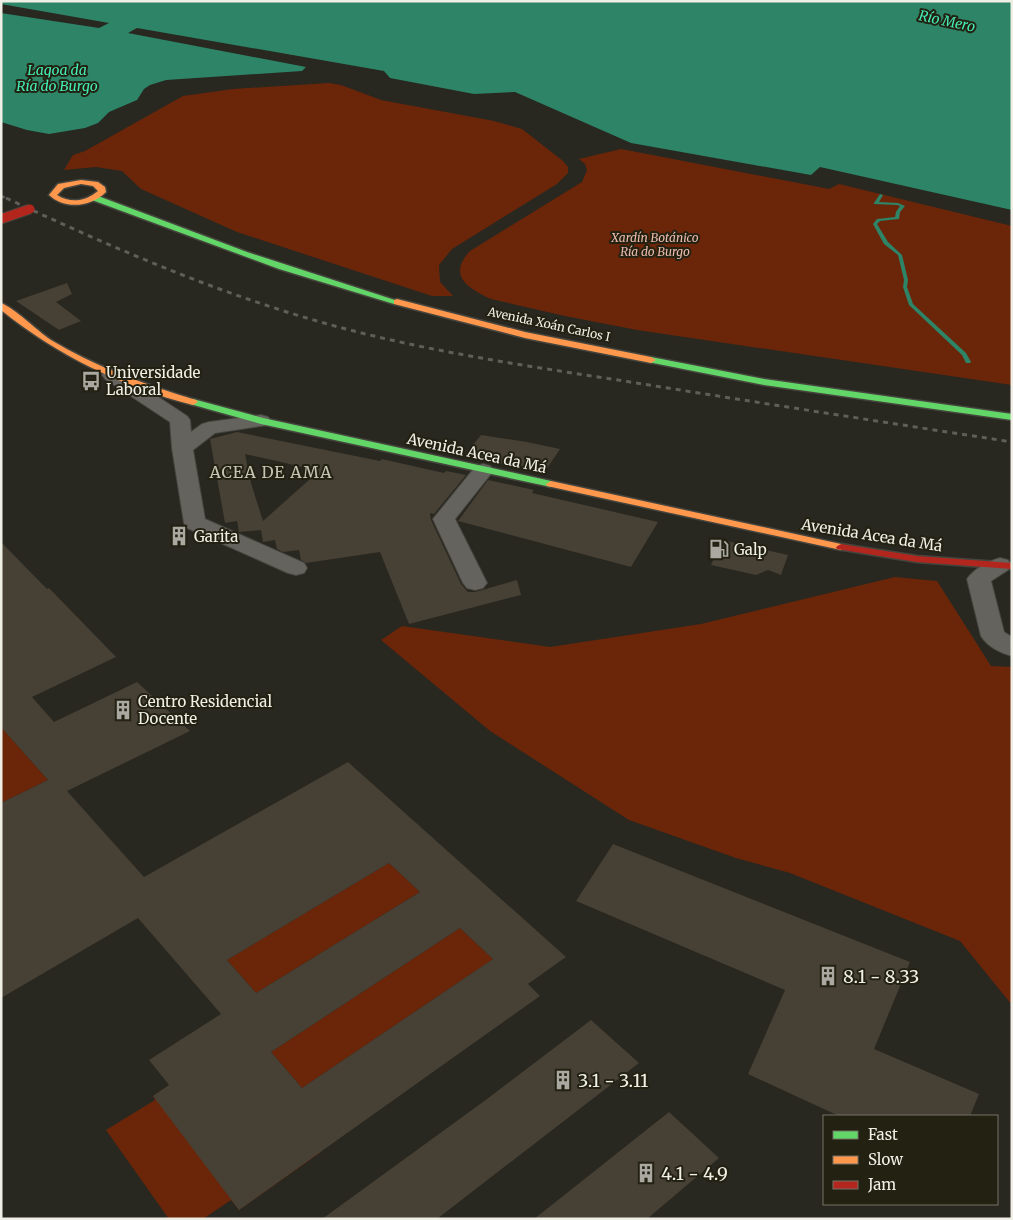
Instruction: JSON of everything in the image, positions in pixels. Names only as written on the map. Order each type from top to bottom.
[{"type":"street","points":[[1,219],[42,204],[79,202],[95,198],[100,195],[102,189],[100,186],[89,182],[66,184],[55,189],[42,204]]},
{"type":"street","name":"Avenida Xoán Carlos I","points":[[95,198],[196,237],[360,292],[525,335],[764,382],[1012,416]]},
{"type":"street","points":[[1,306],[46,340],[112,375],[180,420]]},
{"type":"street","points":[[112,375],[209,414]]},
{"type":"street","points":[[261,421],[187,413],[180,420],[182,448],[195,522],[296,568]]},
{"type":"street","points":[[182,448],[209,414]]},
{"type":"street","name":"Avenida Acea da Má","points":[[261,421],[827,545],[917,559],[1008,564]]},
{"type":"street","points":[[475,583],[444,519],[483,470]]},
{"type":"street","points":[[1008,564],[979,580],[993,636],[1012,648]]},
{"type":"green space","points":[[329,83],[341,85],[381,100],[494,121],[522,129],[563,161],[568,167],[568,173],[557,184],[452,249],[439,265],[440,282],[453,296],[432,296],[237,232],[141,189],[122,171],[96,167],[64,170],[73,155],[85,151],[183,96],[233,89]]},
{"type":"green space","name":"Xardín Botánico Ría do Burgo","points":[[621,149],[829,189],[839,184],[1012,226],[1012,385],[637,330],[491,299],[468,286],[460,274],[460,268],[470,251],[582,182],[587,170],[585,164],[579,159]]},
{"type":"green space","points":[[895,577],[937,581],[991,666],[1012,667],[1012,1005],[960,941],[790,873],[736,858],[629,820],[490,731],[381,640],[402,626],[550,647],[701,624]]},
{"type":"green space","points":[[1,727],[48,780],[1,803]]},
{"type":"green space","points":[[389,863],[420,892],[256,993],[227,960]]},
{"type":"green space","points":[[460,928],[493,959],[302,1088],[271,1052]]},
{"type":"green space","points":[[229,1046],[321,1152],[239,1210],[231,1200],[203,1219],[169,1219],[106,1130],[155,1100],[153,1096]]},
{"type":"water","points":[[1,1],[1012,1],[1012,210],[820,167],[811,175],[631,143],[515,92],[474,94],[390,78],[384,71],[137,28],[128,33],[306,67],[302,71],[166,80],[150,85],[144,89],[137,100],[109,112],[98,123],[85,128],[49,134],[27,130],[1,122],[1,13],[99,28],[109,23],[1,4]]},
{"type":"building","points":[[67,283],[72,294],[56,302],[81,321],[59,330],[16,301]]},
{"type":"building","points":[[237,432],[380,461],[382,459],[444,473],[446,471],[466,475],[434,514],[430,513],[431,520],[461,584],[468,592],[475,592],[517,580],[521,595],[409,624],[380,552],[306,563],[301,560],[299,550],[283,552],[277,549],[275,540],[263,542],[261,530],[239,532],[237,521],[225,523],[210,439]],"holes":[[[245,454],[319,471],[263,521],[251,483]]]},
{"type":"building","points":[[481,435],[560,449],[544,473],[464,456]]},
{"type":"building","points":[[488,480],[534,490],[532,493],[658,522],[631,567],[458,521]]},
{"type":"building","points":[[722,540],[788,555],[781,575],[768,570],[756,575],[711,565]]},
{"type":"building","points":[[1,542],[116,657],[32,697],[54,722],[137,682],[190,731],[67,791],[144,877],[348,762],[566,957],[528,984],[540,996],[239,1210],[153,1096],[169,1085],[149,1060],[221,1014],[138,918],[1,998],[1,803],[48,780],[1,727]],"holes":[[[389,863],[420,892],[256,993],[227,960]],[[460,928],[493,959],[302,1088],[271,1052]]]},
{"type":"building","name":"8.1 - 8.33","points":[[613,844],[910,962],[874,1049],[979,1094],[970,1115],[837,1115],[748,1074],[785,990],[576,901]]},
{"type":"building","points":[[591,1020],[639,1063],[437,1219],[322,1219],[487,1099]]},
{"type":"building","name":"4.1 - 4.9","points":[[669,1112],[719,1158],[647,1219],[534,1219]]},
{"type":"waterway","points":[[881,195],[876,203],[903,206],[898,212],[897,218],[879,220],[875,224],[886,243],[900,255],[906,280],[905,287],[911,305],[964,354],[968,362]]},
{"type":"railway","points":[[1,196],[8,199]]},
{"type":"railway","points":[[6,198],[82,233],[198,281],[277,309],[355,331],[431,349],[508,363],[1012,442]]},
{"type":"traffic: fast","points":[[95,198],[282,267],[397,302]]},
{"type":"traffic: fast","points":[[651,360],[764,382],[1012,417]]},
{"type":"traffic: fast","points":[[193,402],[261,421],[551,484]]},
{"type":"traffic: slow","points":[[81,182],[95,184],[102,189],[102,192],[91,200],[78,203],[71,203],[53,195],[61,186],[81,182]]},
{"type":"traffic: slow","points":[[397,302],[525,335],[651,360]]},
{"type":"traffic: slow","points":[[1,306],[41,337],[64,351],[136,383],[193,402]]},
{"type":"traffic: slow","points":[[551,484],[841,547]]},
{"type":"traffic: jam","points":[[1,219],[30,209]]},
{"type":"traffic: jam","points":[[841,547],[917,559],[1012,566]]},
{"type":"place","name":"Universidade Laboral","points":[[91,381]]},
{"type":"place","name":"Garita","points":[[179,536]]},
{"type":"place","name":"Galp","points":[[719,549]]},
{"type":"place","name":"Centro Residencial Docente","points":[[123,710]]},
{"type":"place","name":"8.1 - 8.33","points":[[828,976]]},
{"type":"place","name":"3.1 - 3.11","points":[[563,1080]]},
{"type":"place","name":"4.1 - 4.9","points":[[646,1173]]},
{"type":"district","name":"ACEA DE AMA","points":[[271,472]]},
{"type":"water label","name":"Río Mero","points":[[947,21]]},
{"type":"water label","name":"Lagoa da Ría do Burgo","points":[[57,78]]}]
